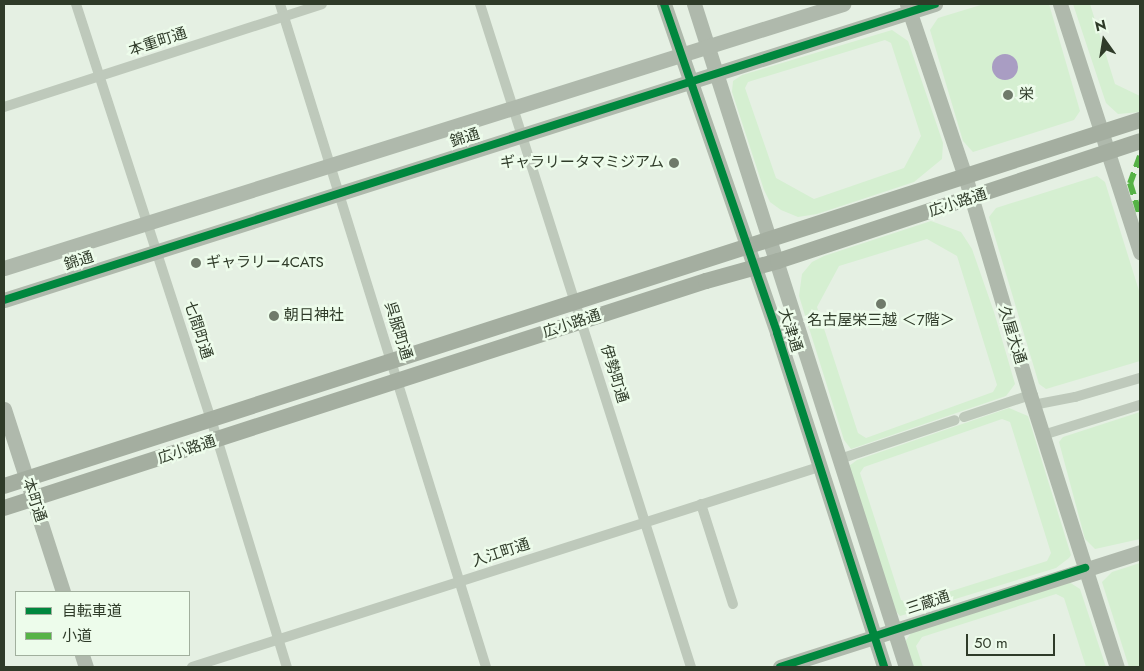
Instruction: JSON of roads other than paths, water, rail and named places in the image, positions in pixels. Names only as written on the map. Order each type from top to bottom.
[{"type":"main road","name":"広小路通","points":[[4,486],[1140,120]]},
{"type":"main road","name":"広小路通","points":[[4,508],[398,383],[582,321],[778,261],[1140,142]]},
{"type":"street","name":"七間町通","points":[[76,4],[211,419],[216,441],[287,667]]},
{"type":"street","name":"呉服町通","points":[[280,4],[333,165],[391,361],[486,667]]},
{"type":"street","name":"本重町通","points":[[4,107],[322,4]]},
{"type":"street","name":"伊勢町通","points":[[480,4],[691,667]]},
{"type":"street","name":"大津通","points":[[664,4],[754,267],[884,667]]},
{"type":"street","name":"大津通","points":[[694,4],[768,239],[778,261],[906,667]]},
{"type":"street","name":"錦通","points":[[4,268],[709,48],[843,4]]},
{"type":"street","name":"錦通","points":[[4,300],[156,250],[522,135],[908,8],[935,4]]},
{"type":"street","points":[[1060,4],[1140,252]]},
{"type":"street","name":"久屋大通","points":[[908,8],[965,176],[1032,400],[1118,667]]},
{"type":"street","points":[[840,459],[960,418],[1032,400],[1075,397],[1140,378]]},
{"type":"street","points":[[1043,435],[1140,405]]},
{"type":"street","name":"本町通","points":[[4,409],[63,591]]},
{"type":"street","name":"入江町通","points":[[192,667],[460,583],[819,466]]},
{"type":"street","points":[[701,504],[733,604]]},
{"type":"street","name":"三蔵通","points":[[780,667],[894,629],[1140,552]]},
{"type":"place","name":"栄","points":[[1008,95]]},
{"type":"place","name":"ギャラリータマミジアム","points":[[674,163]]},
{"type":"place","name":"ギャラリー4CATS","points":[[196,263]]},
{"type":"place","name":"名古屋栄三越 ＜7階＞","points":[[881,304]]},
{"type":"place","name":"朝日神社","points":[[274,316]]}]
